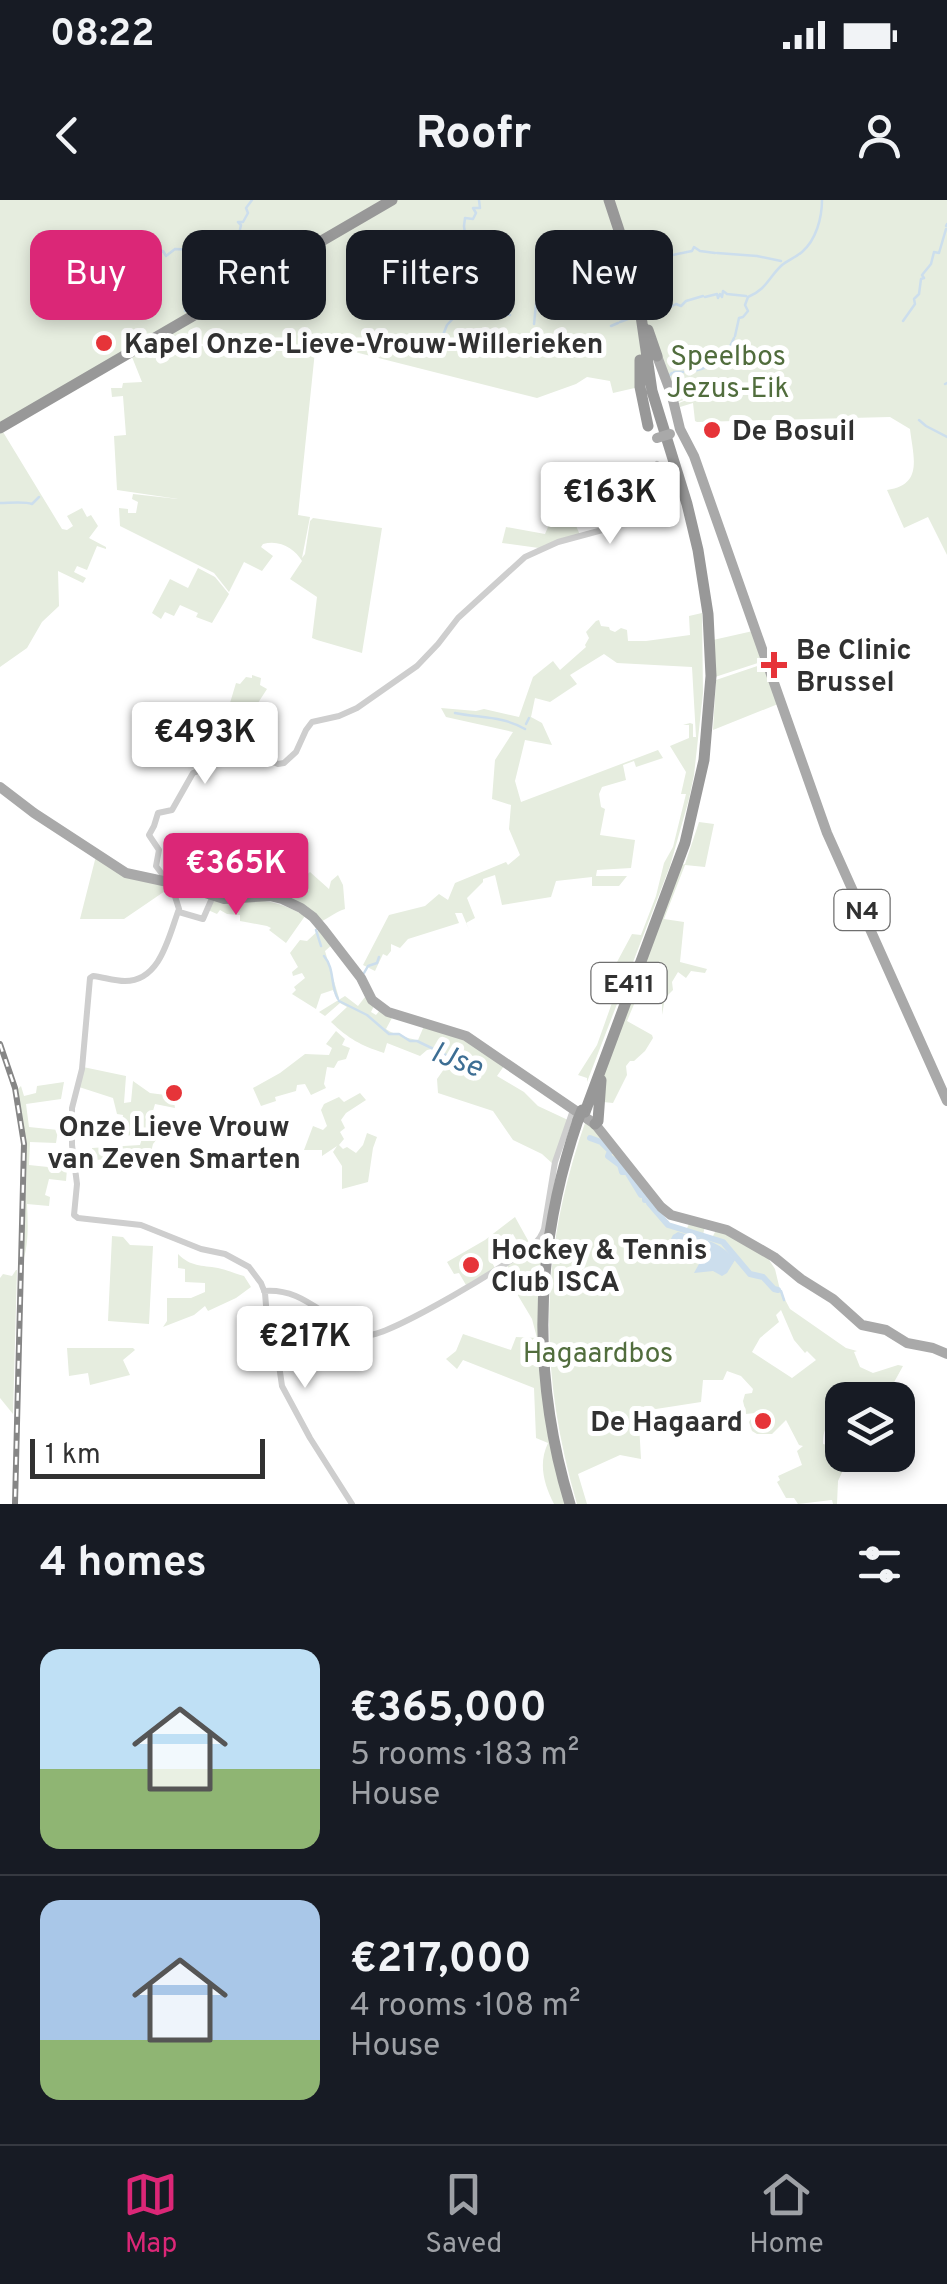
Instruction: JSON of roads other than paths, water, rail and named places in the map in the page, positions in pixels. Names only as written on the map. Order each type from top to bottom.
[{"type":"highway","points":[[0,426],[388,200]]},
{"type":"highway","points":[[145,343],[388,200]]},
{"type":"highway","name":"E411","points":[[573,1504],[552,1434],[542,1338],[546,1254],[564,1172],[690,812],[706,710],[706,610],[691,533],[644,374],[627,261],[607,200]]},
{"type":"highway","name":"E411","points":[[607,200],[618,230]]},
{"type":"highway","name":"E411","points":[[586,1118],[696,803],[710,700],[711,657],[694,532],[652,391],[642,320]]},
{"type":"highway","name":"N4","points":[[645,320],[657,356]]},
{"type":"highway","points":[[641,351],[640,382],[648,426]]},
{"type":"highway","points":[[680,457],[694,532]]},
{"type":"main road","name":"N4","points":[[657,356],[668,387],[675,433],[694,455],[827,833],[947,1101]]},
{"type":"main road","points":[[648,426],[652,438],[675,433]]},
{"type":"main road","points":[[0,787],[28,810],[124,872],[224,899],[282,899],[312,917],[382,1009],[466,1036],[586,1118],[668,1214],[727,1230],[774,1257],[862,1325],[886,1330],[909,1344],[947,1354]]},
{"type":"street","points":[[352,1504],[282,1386],[278,1358],[268,1334],[264,1291],[249,1267],[225,1254],[201,1249],[141,1225],[78,1218],[74,1214],[72,1108],[82,1069],[90,977],[127,981],[149,974],[157,962],[178,914],[177,900],[156,864],[159,850],[149,835],[158,813],[172,811],[194,772],[243,751],[281,764],[298,750],[312,722],[363,705],[414,668],[458,618],[525,557],[620,522],[657,464]]},
{"type":"street","points":[[178,914],[203,919],[213,896]]},
{"type":"street","points":[[264,1291],[302,1297],[333,1320],[366,1334],[408,1322],[540,1238],[555,1162],[586,1118]]},
{"type":"water","points":[[678,1232],[710,1241],[729,1253],[735,1260],[727,1273],[694,1273],[699,1264],[697,1257],[665,1250]]},
{"type":"waterway","points":[[162,251],[166,256],[175,249],[202,250],[212,244],[216,247],[239,234],[238,222],[243,222],[252,200]]},
{"type":"waterway","points":[[464,230],[465,218],[473,219],[473,208],[480,208],[479,200]]},
{"type":"waterway","points":[[735,336],[739,318],[748,311],[748,297],[811,241],[822,200]]},
{"type":"waterway","points":[[903,321],[915,304],[922,275],[934,252],[939,253],[946,229]]},
{"type":"waterway","points":[[673,255],[692,251],[694,247],[715,253]]},
{"type":"waterway","points":[[717,253],[781,261]]},
{"type":"waterway","points":[[705,297],[722,297],[723,291],[746,296]]},
{"type":"waterway","points":[[673,306],[703,296]]},
{"type":"waterway","points":[[534,324],[535,314]]},
{"type":"waterway","points":[[441,340],[452,320]]},
{"type":"waterway","points":[[620,322],[625,320]]},
{"type":"waterway","points":[[611,326],[618,323]]},
{"type":"waterway","points":[[686,372],[715,362],[734,338]]},
{"type":"waterway","points":[[674,372],[683,372]]},
{"type":"waterway","points":[[919,420],[947,437]]},
{"type":"waterway","points":[[0,503],[32,504],[39,497]]},
{"type":"waterway","points":[[455,713],[500,720],[525,729]]},
{"type":"waterway","points":[[526,724],[529,718]]},
{"type":"waterway","name":"IJse","points":[[316,930],[321,946]]},
{"type":"waterway","name":"IJse","points":[[324,956],[338,999]]},
{"type":"waterway","points":[[364,973],[379,957]]},
{"type":"waterway","name":"IJse","points":[[339,1001],[367,1015],[389,1034],[417,1041],[446,1055],[453,1063],[476,1063]]},
{"type":"waterway","name":"IJse","points":[[590,1138],[610,1151],[608,1156],[620,1165],[622,1172],[627,1172],[668,1225],[723,1242],[750,1274],[763,1277],[778,1290]]},
{"type":"waterway","name":"IJse","points":[[781,1291],[784,1300]]},
{"type":"railway","points":[[0,1044],[15,1088],[24,1144],[15,1504]]},
{"type":"place","name":"Kapel Onze-Lieve-Vrouw-Willerieken","points":[[104,343]]},
{"type":"place","name":"De Bosuil","points":[[712,430]]},
{"type":"place","name":"Be Clinic Brussel","points":[[774,665]]},
{"type":"place","name":"Onze Lieve Vrouw van Zeven Smarten","points":[[174,1093]]},
{"type":"place","name":"Hockey & Tennis Club ISCA","points":[[471,1265]]},
{"type":"place","name":"De Hagaard","points":[[763,1421]]},
{"type":"park label","name":"Speelbos Jezus-Eik","points":[[728,371]]},
{"type":"park label","name":"Hagaardbos","points":[[598,1352]]}]
